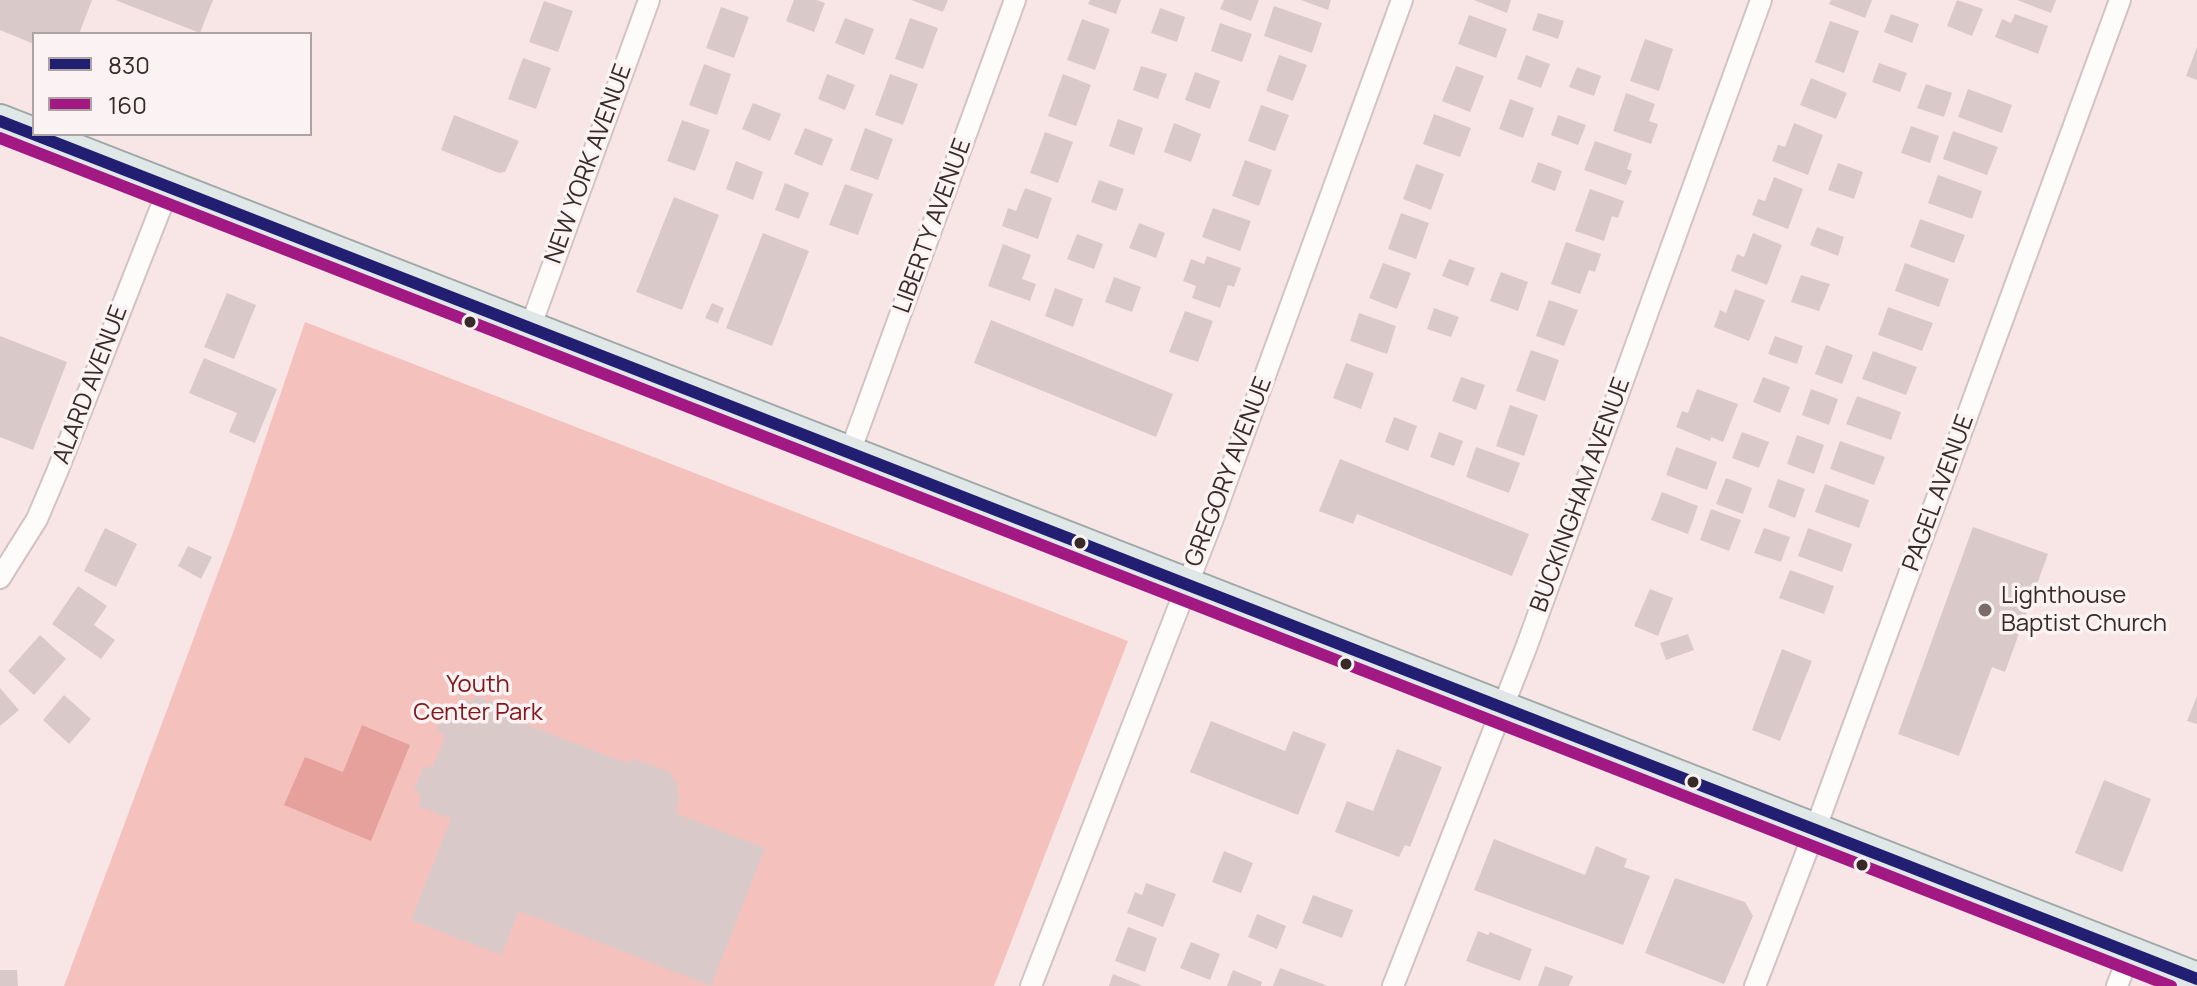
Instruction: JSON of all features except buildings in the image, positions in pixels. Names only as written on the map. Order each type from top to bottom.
[{"type":"main road","points":[[0,121],[32,133]]},
{"type":"main road","points":[[38,136],[2197,979]]},
{"type":"street","name":"NEW YORK AVENUE","points":[[530,328],[649,0]]},
{"type":"street","name":"LIBERTY AVENUE","points":[[850,452],[1015,0]]},
{"type":"street","name":"GREGORY AVENUE","points":[[1031,986],[1211,524],[1402,0]]},
{"type":"street","name":"BUCKINGHAM AVENUE","points":[[1393,986],[1526,648],[1761,0]]},
{"type":"street","name":"PAGEL AVENUE","points":[[1755,986],[2120,0]]},
{"type":"street","name":"ALARD AVENUE","points":[[0,578],[37,519],[169,187]]},
{"type":"street","points":[[2117,986],[2130,953]]},
{"type":"green space","name":"Youth Center Park","points":[[305,322],[1128,641],[994,986],[64,986],[234,530]]},
{"type":"shaded area","points":[[362,725],[410,745],[371,841],[284,805],[305,757],[343,772]]},
{"type":"transit line","name":"830","points":[[0,121],[32,133]]},
{"type":"transit line","name":"830","points":[[38,136],[2197,979]]},
{"type":"transit line","name":"160","points":[[0,138],[2171,986]]},
{"type":"place","name":"Lighthouse Baptist Church","points":[[1985,610]]}]
